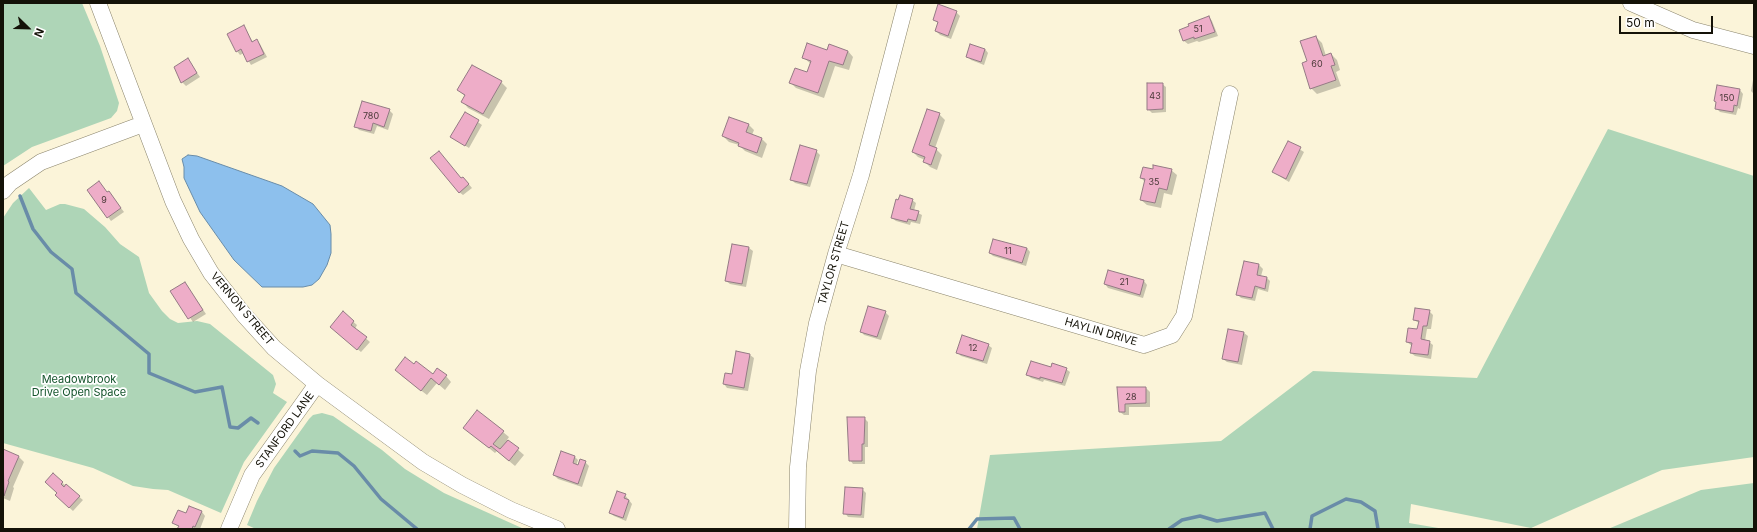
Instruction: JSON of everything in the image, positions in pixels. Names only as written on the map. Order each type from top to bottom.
[{"type":"street","name":"VERNON STREET","points":[[98,3],[173,201],[191,240],[211,273],[244,315],[274,348],[317,384],[418,458],[462,485],[511,510],[557,529]]},
{"type":"street","name":"TAYLOR STREET","points":[[797,529],[798,468],[808,371],[817,323],[836,254],[861,175],[906,3]]},
{"type":"street","points":[[1631,3],[1693,30],[1754,46]]},
{"type":"street","name":"HAYLIN DRIVE","points":[[836,254],[1144,345],[1172,336],[1184,316],[1230,94]]},
{"type":"street","points":[[3,191],[10,183],[41,162],[143,124]]},
{"type":"street","name":"STANFORD LANE","points":[[228,529],[252,475],[317,384]]},
{"type":"green space","points":[[3,3],[82,3],[100,46],[119,103],[117,111],[111,118],[32,147],[3,166]]},
{"type":"green space","points":[[1608,129],[1754,176],[1754,457],[1662,470],[1531,528],[1411,504],[1409,523],[1444,529],[977,529],[990,455],[1221,441],[1313,371],[1477,378]]},
{"type":"green space","name":"Meadowbrook Drive Open Space","points":[[29,188],[46,210],[60,204],[84,209],[105,227],[120,244],[139,257],[149,293],[170,319],[178,323],[197,321],[210,324],[273,375],[276,384],[273,393],[287,402],[244,462],[221,513],[168,490],[133,486],[93,468],[3,443],[3,218],[13,203]]},
{"type":"green space","points":[[322,413],[333,416],[382,450],[405,469],[444,493],[524,529],[256,529],[247,525],[257,501],[274,468],[309,419],[313,415]]},
{"type":"green space","points":[[1754,483],[1754,529],[1608,529],[1701,490]]},
{"type":"water","points":[[188,155],[197,156],[282,186],[313,204],[330,225],[331,234],[331,253],[327,265],[319,279],[312,285],[303,287],[262,287],[234,260],[200,212],[184,178],[182,159]]},
{"type":"building","points":[[938,4],[957,11],[948,36],[935,31],[938,22],[933,20]]},
{"type":"building","points":[[1209,16],[1215,32],[1183,41],[1179,30],[1189,26],[1188,24]]},
{"type":"building","points":[[244,25],[252,42],[257,39],[264,54],[247,62],[241,49],[236,52],[227,34]]},
{"type":"building","points":[[1316,36],[1323,56],[1331,53],[1335,65],[1331,66],[1336,80],[1310,89],[1302,63],[1307,61],[1300,41]]},
{"type":"building","points":[[807,43],[827,50],[829,44],[848,51],[843,65],[829,61],[818,93],[789,83],[795,68],[807,72],[811,61],[802,58]]},
{"type":"building","points":[[970,44],[985,49],[981,62],[966,57]]},
{"type":"building","points":[[188,58],[197,73],[181,83],[174,67]]},
{"type":"building","points":[[472,65],[502,81],[483,114],[461,102],[465,95],[457,90]]},
{"type":"building","points":[[1147,83],[1163,83],[1163,109],[1147,110]]},
{"type":"building","points":[[1717,85],[1740,89],[1737,106],[1734,105],[1733,112],[1715,109],[1716,102],[1714,101]]},
{"type":"building","points":[[362,101],[390,109],[384,127],[373,123],[371,131],[354,127]]},
{"type":"building","points":[[927,109],[940,113],[929,145],[937,148],[931,165],[923,162],[925,157],[912,152]]},
{"type":"building","points":[[465,112],[479,120],[465,146],[450,137]]},
{"type":"building","points":[[729,117],[749,124],[746,132],[762,138],[757,153],[738,146],[739,143],[722,136]]},
{"type":"building","points":[[1288,141],[1301,147],[1286,179],[1272,172]]},
{"type":"building","points":[[800,145],[817,150],[807,184],[790,180]]},
{"type":"building","points":[[439,151],[461,178],[463,177],[469,184],[459,193],[430,158]]},
{"type":"building","points":[[1153,165],[1172,169],[1167,190],[1159,188],[1155,203],[1140,200],[1145,179],[1140,178],[1143,167],[1153,169]]},
{"type":"building","points":[[99,181],[107,192],[109,191],[121,208],[107,218],[87,190]]},
{"type":"building","points":[[900,195],[913,199],[910,209],[919,211],[916,221],[908,219],[907,222],[891,218],[896,199],[898,200]]},
{"type":"building","points":[[993,239],[1027,248],[1022,263],[989,253]]},
{"type":"building","points":[[732,244],[749,247],[742,284],[725,281]]},
{"type":"building","points":[[1244,261],[1259,264],[1257,275],[1267,277],[1265,289],[1255,286],[1252,298],[1236,295]]},
{"type":"building","points":[[1108,270],[1144,280],[1140,295],[1104,284]]},
{"type":"building","points":[[185,282],[203,310],[188,319],[170,291]]},
{"type":"building","points":[[868,306],[886,311],[877,337],[860,332]]},
{"type":"building","points":[[1415,308],[1430,310],[1427,326],[1423,326],[1421,339],[1430,341],[1428,355],[1410,353],[1412,343],[1406,342],[1408,328],[1417,329],[1419,321],[1413,320]]},
{"type":"building","points":[[343,311],[354,321],[351,325],[367,337],[357,350],[330,327]]},
{"type":"building","points":[[1228,329],[1244,332],[1238,362],[1222,359]]},
{"type":"building","points":[[962,335],[989,344],[983,361],[956,353]]},
{"type":"building","points":[[736,351],[750,354],[744,388],[723,384],[725,373],[732,374]]},
{"type":"building","points":[[405,357],[414,364],[416,361],[433,374],[437,368],[447,375],[439,385],[431,378],[421,391],[395,370]]},
{"type":"building","points":[[1031,361],[1051,367],[1052,363],[1067,368],[1062,383],[1026,375]]},
{"type":"building","points":[[1117,387],[1146,387],[1146,403],[1125,404],[1125,412],[1119,412]]},
{"type":"building","points":[[477,410],[504,431],[493,444],[500,449],[508,440],[519,448],[509,461],[491,446],[489,448],[463,428]]},
{"type":"building","points":[[847,417],[865,417],[862,461],[849,461]]},
{"type":"building","points":[[3,449],[19,456],[8,481],[9,482],[4,496]]},
{"type":"building","points":[[561,451],[575,456],[573,463],[578,465],[580,459],[586,461],[578,484],[553,475]]},
{"type":"building","points":[[53,473],[63,482],[61,484],[64,487],[66,484],[80,496],[69,508],[55,495],[57,493],[45,482]]},
{"type":"building","points":[[845,487],[863,488],[861,515],[843,514]]},
{"type":"building","points":[[617,491],[626,494],[624,498],[629,500],[623,518],[609,513]]},
{"type":"building","points":[[189,506],[202,511],[195,527],[193,526],[192,529],[177,529],[179,526],[172,523],[178,510],[186,513]]},
{"type":"waterway","points":[[20,196],[33,229],[51,252],[72,269],[76,293],[149,354],[149,373],[195,392],[222,387],[230,427],[238,428],[251,418],[258,423]]},
{"type":"waterway","points":[[295,451],[300,456],[312,451],[338,453],[354,466],[381,499],[417,529]]},
{"type":"waterway","points":[[1310,529],[1312,516],[1346,499],[1361,502],[1375,511],[1378,529]]},
{"type":"waterway","points":[[1169,529],[1182,520],[1200,516],[1217,521],[1265,513],[1273,529]]},
{"type":"waterway","points":[[969,529],[977,519],[1014,518],[1020,529]]}]
